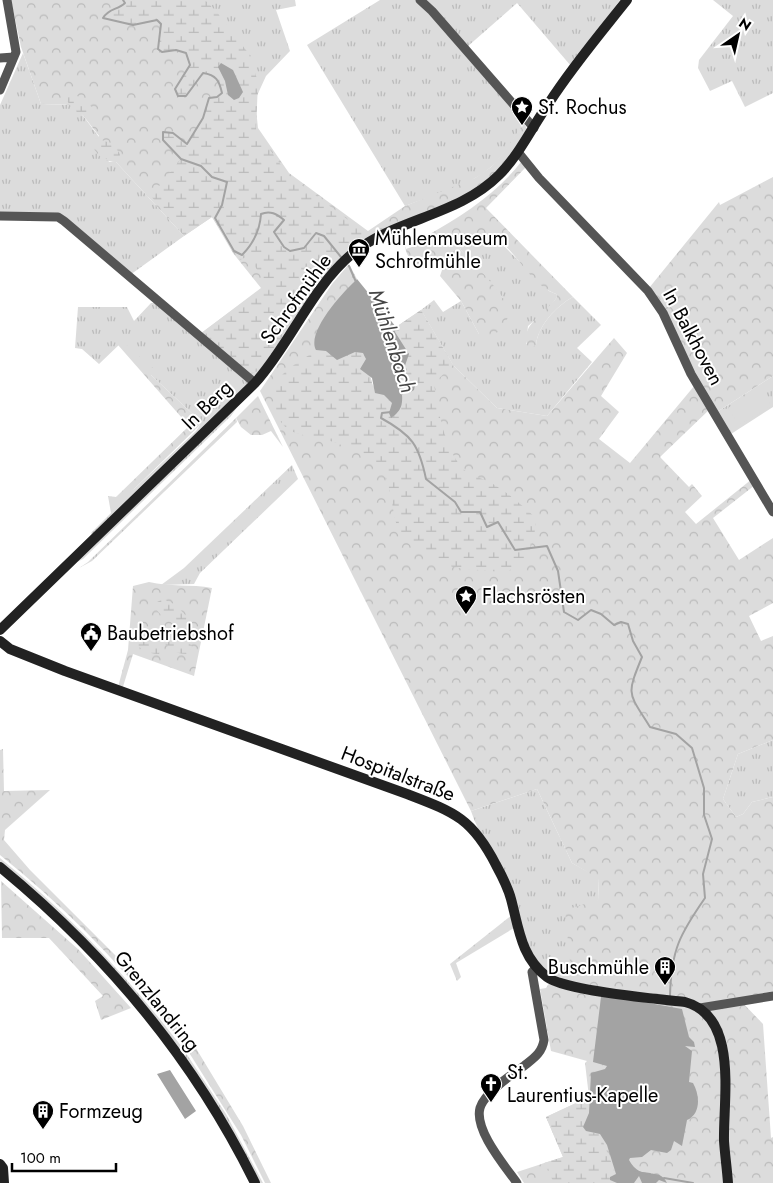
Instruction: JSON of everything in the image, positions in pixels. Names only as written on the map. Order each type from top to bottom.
[{"type":"main road","name":"Schrofmühle","points":[[255,383],[284,346],[336,269],[353,253],[374,240],[476,194],[498,176],[518,152],[568,75],[627,0]]},
{"type":"main road","name":"In Berg","points":[[0,630],[255,383]]},
{"type":"main road","name":"Hospitalstraße","points":[[0,641],[10,649],[65,671],[407,794],[454,813],[473,828],[494,861],[511,896],[522,944],[536,968],[548,978],[579,987],[685,1002],[700,1008]]},
{"type":"main road","name":"Grenzlandring","points":[[0,867],[62,920],[141,1004],[204,1092],[255,1183]]},
{"type":"main road","points":[[700,1008],[715,1024],[723,1054],[724,1142],[728,1183]]},
{"type":"main road","points":[[2,1166],[4,1183]]},
{"type":"street","points":[[0,90],[14,57],[16,45],[7,0]]},
{"type":"street","points":[[420,0],[432,11],[534,128]]},
{"type":"street","points":[[0,58],[14,57]]},
{"type":"street","name":"In Balkhoven","points":[[518,152],[539,178],[648,291],[662,313],[691,374],[773,512]]},
{"type":"street","name":"In Berg","points":[[0,216],[58,216],[255,383]]},
{"type":"street","points":[[517,1183],[492,1147],[479,1116],[480,1108],[488,1097],[506,1078],[536,1057],[543,1048],[544,1040],[532,972],[536,968]]},
{"type":"street","points":[[535,989],[548,978]]},
{"type":"street","points":[[700,1008],[773,996]]},
{"type":"green space","points":[[11,0],[199,0],[255,100],[258,128],[289,173],[368,231],[405,206],[475,178],[491,167],[524,123],[527,129],[508,161],[477,190],[353,249],[254,377],[200,334],[261,288],[233,253],[212,217],[184,236],[116,162],[106,160],[97,154],[93,147],[99,136],[75,105],[41,104],[21,47]]},
{"type":"green space","points":[[123,0],[205,0],[249,54],[258,82],[256,130],[288,175],[370,236],[344,252],[321,279],[260,370],[251,374],[200,334],[262,288],[264,280],[248,256],[240,260],[212,217],[184,236],[151,196],[181,159],[163,140],[163,132],[173,133],[187,143],[203,118],[209,98],[217,97],[222,93],[220,85],[214,77],[203,73],[186,96],[178,96],[175,89],[190,65],[186,53],[176,50],[162,52],[158,49],[161,25],[157,20],[133,25],[103,18],[108,12],[125,3]]},
{"type":"green space","points":[[199,0],[295,0],[296,6],[276,10],[290,51],[266,76],[255,100]]},
{"type":"green space","points":[[380,0],[416,0],[463,50],[524,123],[500,157],[482,174],[450,190],[405,206],[307,45]]},
{"type":"green space","points":[[424,0],[620,0],[571,66],[517,3],[467,47]]},
{"type":"green space","points":[[713,0],[773,0],[773,93],[745,107],[732,81],[710,91],[698,68],[699,60],[733,16]]},
{"type":"green space","points":[[23,53],[41,104],[75,105],[99,137],[109,162],[116,162],[184,236],[130,275],[60,214],[0,214],[0,105]]},
{"type":"green space","points":[[69,93],[85,99],[93,109],[92,116],[83,115],[72,108],[65,97]]},
{"type":"green space","points":[[96,138],[113,144],[120,154],[119,162],[110,161],[99,154],[92,142]]},
{"type":"green space","points":[[521,162],[526,167],[486,208],[573,297],[554,311],[540,331],[536,345],[529,349],[526,334],[529,327],[557,297],[556,294],[535,280],[503,243],[482,233],[460,249],[496,288],[509,311],[507,320],[502,328],[488,339],[479,334],[461,301],[440,276],[442,270],[431,259],[422,261],[424,268],[417,265],[408,256],[405,248],[405,244],[406,249],[417,245],[425,236],[466,212],[501,184]]},
{"type":"green space","points":[[773,177],[773,376],[717,412],[694,374],[649,288],[719,202],[720,205]]},
{"type":"green space","points":[[482,233],[493,235],[549,291],[556,294],[557,297],[550,307],[528,326],[526,344],[536,345],[540,331],[549,317],[573,297],[601,325],[577,348],[592,362],[547,416],[497,408],[453,365],[421,310],[434,300],[443,312],[461,301],[479,334],[503,298],[460,249]]},
{"type":"green space","points":[[349,264],[357,279],[349,287],[373,387],[396,327],[421,310],[453,365],[497,408],[547,416],[614,338],[627,353],[601,396],[619,412],[599,439],[630,463],[695,385],[710,409],[660,457],[689,487],[692,484],[702,496],[685,512],[696,524],[752,479],[755,485],[713,518],[739,560],[773,538],[773,603],[749,616],[761,641],[773,636],[773,740],[738,754],[723,799],[736,817],[743,814],[752,802],[773,797],[773,991],[739,999],[763,1024],[771,1138],[773,1137],[773,1183],[524,1183],[517,1172],[563,1157],[546,1117],[589,1097],[585,1063],[587,1061],[551,1051],[540,989],[546,988],[550,982],[572,983],[565,910],[598,900],[599,879],[572,863],[537,789],[471,811],[260,391],[332,284]]},
{"type":"green space","points":[[151,303],[158,303],[249,382],[93,536],[91,533],[111,513],[108,496],[116,497],[134,489],[196,431],[200,425],[198,419],[151,375],[122,342],[99,364],[82,349],[75,348],[78,307],[127,307],[134,321]]},
{"type":"green space","points":[[421,310],[453,365],[434,383],[440,418],[454,456],[460,466],[468,473],[499,488],[536,518],[530,550],[521,563],[507,571],[497,572],[458,568],[439,563],[422,554],[405,540],[400,533],[385,477],[375,464],[344,446],[288,429],[282,424],[275,410],[275,388],[282,375],[316,350],[326,351],[343,358],[355,352],[363,353],[375,393],[384,395],[393,403],[390,409],[402,403],[401,395],[408,382],[403,384],[400,381],[406,369],[401,340],[395,332],[396,327]]},
{"type":"green space","points":[[122,341],[153,368],[151,375],[198,419],[200,425],[134,489],[124,496],[116,497],[189,426],[118,345]]},
{"type":"green space","points":[[773,376],[773,407],[731,434],[717,412]]},
{"type":"green space","points":[[760,388],[771,406],[739,425],[728,408]]},
{"type":"green space","points":[[258,396],[283,447],[271,431],[262,435],[251,435],[241,427],[236,418]]},
{"type":"green space","points":[[238,406],[231,416],[83,559],[77,562]]},
{"type":"green space","points":[[236,418],[237,422],[92,561],[79,568],[88,562]]},
{"type":"green space","points":[[292,465],[298,479],[200,573],[194,584],[161,585],[184,568]]},
{"type":"green space","points":[[149,582],[212,588],[194,676],[133,654],[122,690],[118,687],[128,650],[133,586]]},
{"type":"green space","points":[[163,599],[176,605],[187,617],[184,625],[175,624],[168,620],[155,608],[157,602]]},
{"type":"green space","points":[[138,628],[151,634],[162,646],[159,654],[150,653],[130,638],[132,631]]},
{"type":"green space","points":[[168,628],[181,635],[192,646],[189,654],[173,650],[160,638],[163,631]]},
{"type":"green space","points":[[773,740],[773,797],[752,802],[743,814],[736,817],[723,799],[738,754]]},
{"type":"green space","points":[[3,749],[4,791],[50,790],[5,830],[4,840],[30,870],[133,973],[191,1042],[185,1047],[144,994],[99,945],[51,898],[0,855],[0,750]]},
{"type":"green space","points":[[537,789],[572,863],[599,878],[598,900],[572,984],[554,976],[541,965],[532,953],[519,923],[503,873],[471,811]]},
{"type":"green space","points":[[0,858],[50,901],[97,947],[162,1021],[182,1047],[179,1048],[139,997],[96,949],[49,904],[0,862]]},
{"type":"green space","points":[[1,881],[79,950],[131,1008],[101,1020],[95,1001],[103,996],[49,938],[2,938]]},
{"type":"green space","points":[[512,915],[514,928],[456,963],[461,977],[457,981],[450,964]]},
{"type":"green space","points":[[194,1045],[243,1126],[271,1183],[265,1183],[241,1135],[188,1051]]},
{"type":"green space","points":[[186,1053],[226,1114],[263,1183],[259,1183],[209,1092],[185,1058]]},
{"type":"green space","points":[[589,1097],[589,1113],[583,1127],[586,1131],[600,1134],[615,1172],[610,1180],[617,1183],[554,1183],[544,1163],[563,1157],[546,1117]]},
{"type":"water","points":[[221,63],[233,70],[243,92],[239,98],[234,100],[228,95],[225,81],[218,67]]},
{"type":"water","points":[[357,279],[396,327],[395,332],[409,354],[400,380],[403,384],[411,382],[415,385],[414,390],[409,393],[404,392],[400,408],[391,418],[389,413],[392,403],[384,395],[375,393],[372,378],[360,369],[366,359],[363,353],[355,352],[337,360],[326,351],[316,350],[314,342],[321,323],[335,302]]},
{"type":"water","points":[[610,996],[682,1009],[689,1037],[694,1042],[695,1047],[685,1046],[692,1051],[689,1082],[693,1083],[697,1093],[698,1104],[695,1113],[687,1120],[682,1146],[674,1141],[671,1150],[667,1153],[651,1150],[642,1157],[630,1158],[629,1160],[639,1171],[659,1175],[667,1183],[659,1180],[656,1183],[642,1183],[639,1176],[634,1183],[617,1183],[610,1180],[610,1177],[616,1174],[607,1145],[600,1134],[586,1131],[583,1127],[589,1113],[591,1073],[605,1069],[607,1066],[593,1062],[601,997]]},
{"type":"water","points":[[170,1070],[196,1111],[185,1119],[157,1074]]},
{"type":"waterway","name":"Mühlenbach","points":[[123,0],[125,3],[108,12],[103,18],[133,25],[157,20],[161,24],[158,49],[162,52],[176,50],[186,53],[190,65],[175,89],[178,96],[186,96],[203,73],[214,77],[220,85],[222,93],[217,97],[209,98],[203,118],[187,144],[173,133],[163,132],[163,140],[181,159],[201,166],[212,177],[227,182],[222,205],[215,218],[234,251],[242,255],[255,236],[261,214],[270,213],[276,214],[284,220],[274,232],[284,247],[290,251],[304,248],[316,233],[324,236],[341,257]]},
{"type":"waterway","name":"Mühlenbach","points":[[349,266],[356,282]]},
{"type":"waterway","name":"Mühlenbach","points":[[391,412],[382,413],[381,418],[407,436],[417,449],[426,479],[455,502],[461,512],[480,512],[487,527],[498,522],[515,550],[547,546],[558,571],[564,612],[578,620],[591,610],[601,614],[614,625],[621,622],[628,624],[633,641],[642,657],[633,679],[632,687],[632,694],[637,707],[650,727],[676,734],[692,748],[704,788],[704,815],[712,839],[703,874],[705,898],[678,943],[672,966],[670,996]]},
{"type":"waterway","name":"Mühlenbach","points":[[635,1172],[650,1174]]},
{"type":"waterway","name":"Mühlenbach","points":[[664,1178],[693,1183]]},
{"type":"place","name":"St. Rochus","points":[[522,126]]},
{"type":"place","name":"Mühlenmuseum Schrofmühle","points":[[359,268]]},
{"type":"place","name":"Flachsrösten","points":[[466,615]]},
{"type":"place","name":"Baubetriebshof","points":[[91,652]]},
{"type":"place","name":"Buschmühle","points":[[665,986]]},
{"type":"place","name":"St. Laurentius-Kapelle","points":[[491,1103]]},
{"type":"place","name":"Formzeug","points":[[43,1130]]}]
